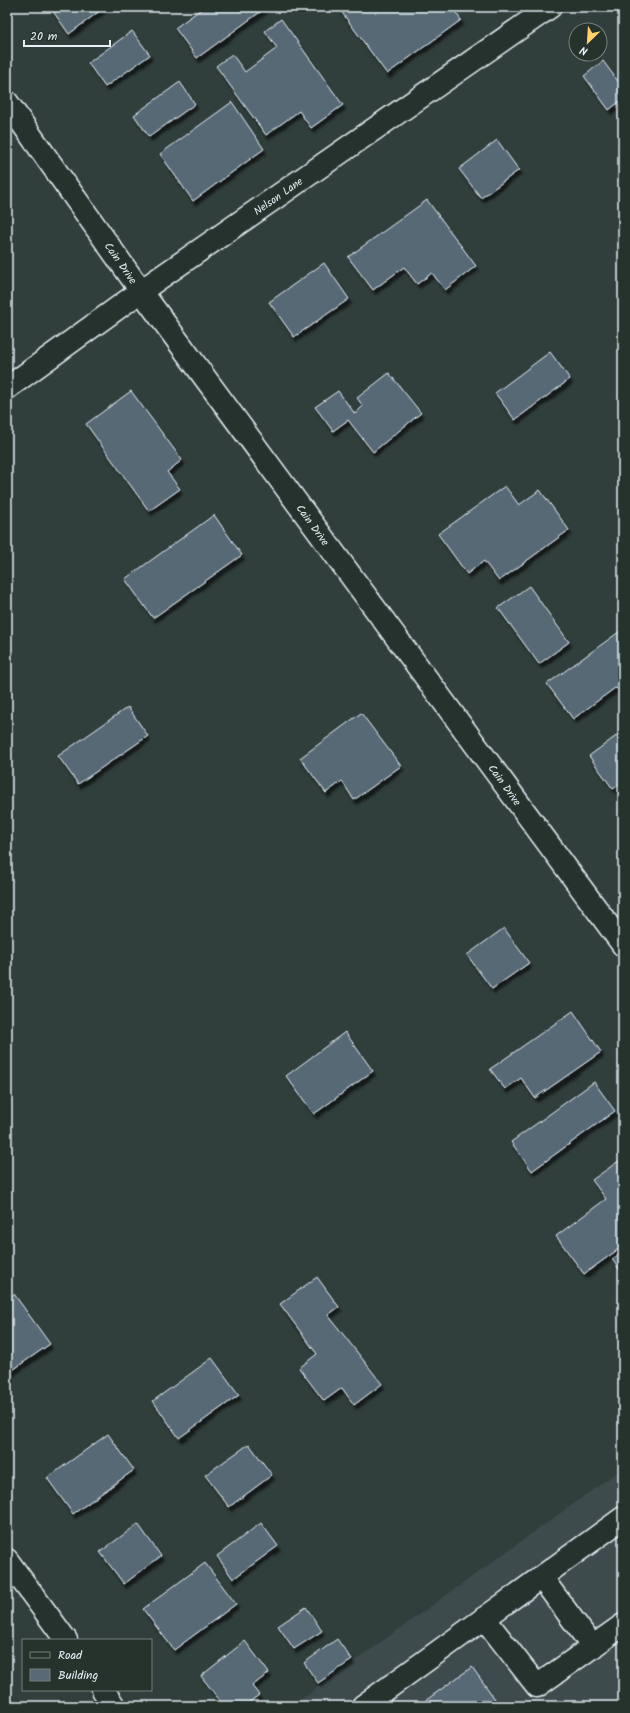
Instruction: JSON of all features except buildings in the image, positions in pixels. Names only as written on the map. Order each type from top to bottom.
[{"type":"street","name":"Nelson Lane","points":[[7,388],[141,291],[550,7]]},
{"type":"street","name":"Cain Drive","points":[[7,102],[141,291],[623,945]]},
{"type":"street","points":[[363,1706],[623,1518]]},
{"type":"street","points":[[7,1560],[65,1639]]},
{"type":"street","points":[[541,1577],[593,1647]]},
{"type":"street","points":[[484,1618],[537,1686],[623,1625]]},
{"type":"street","points":[[104,1691],[114,1706]]},
{"type":"shaded area","points":[[623,1468],[623,1706],[292,1706]]}]
